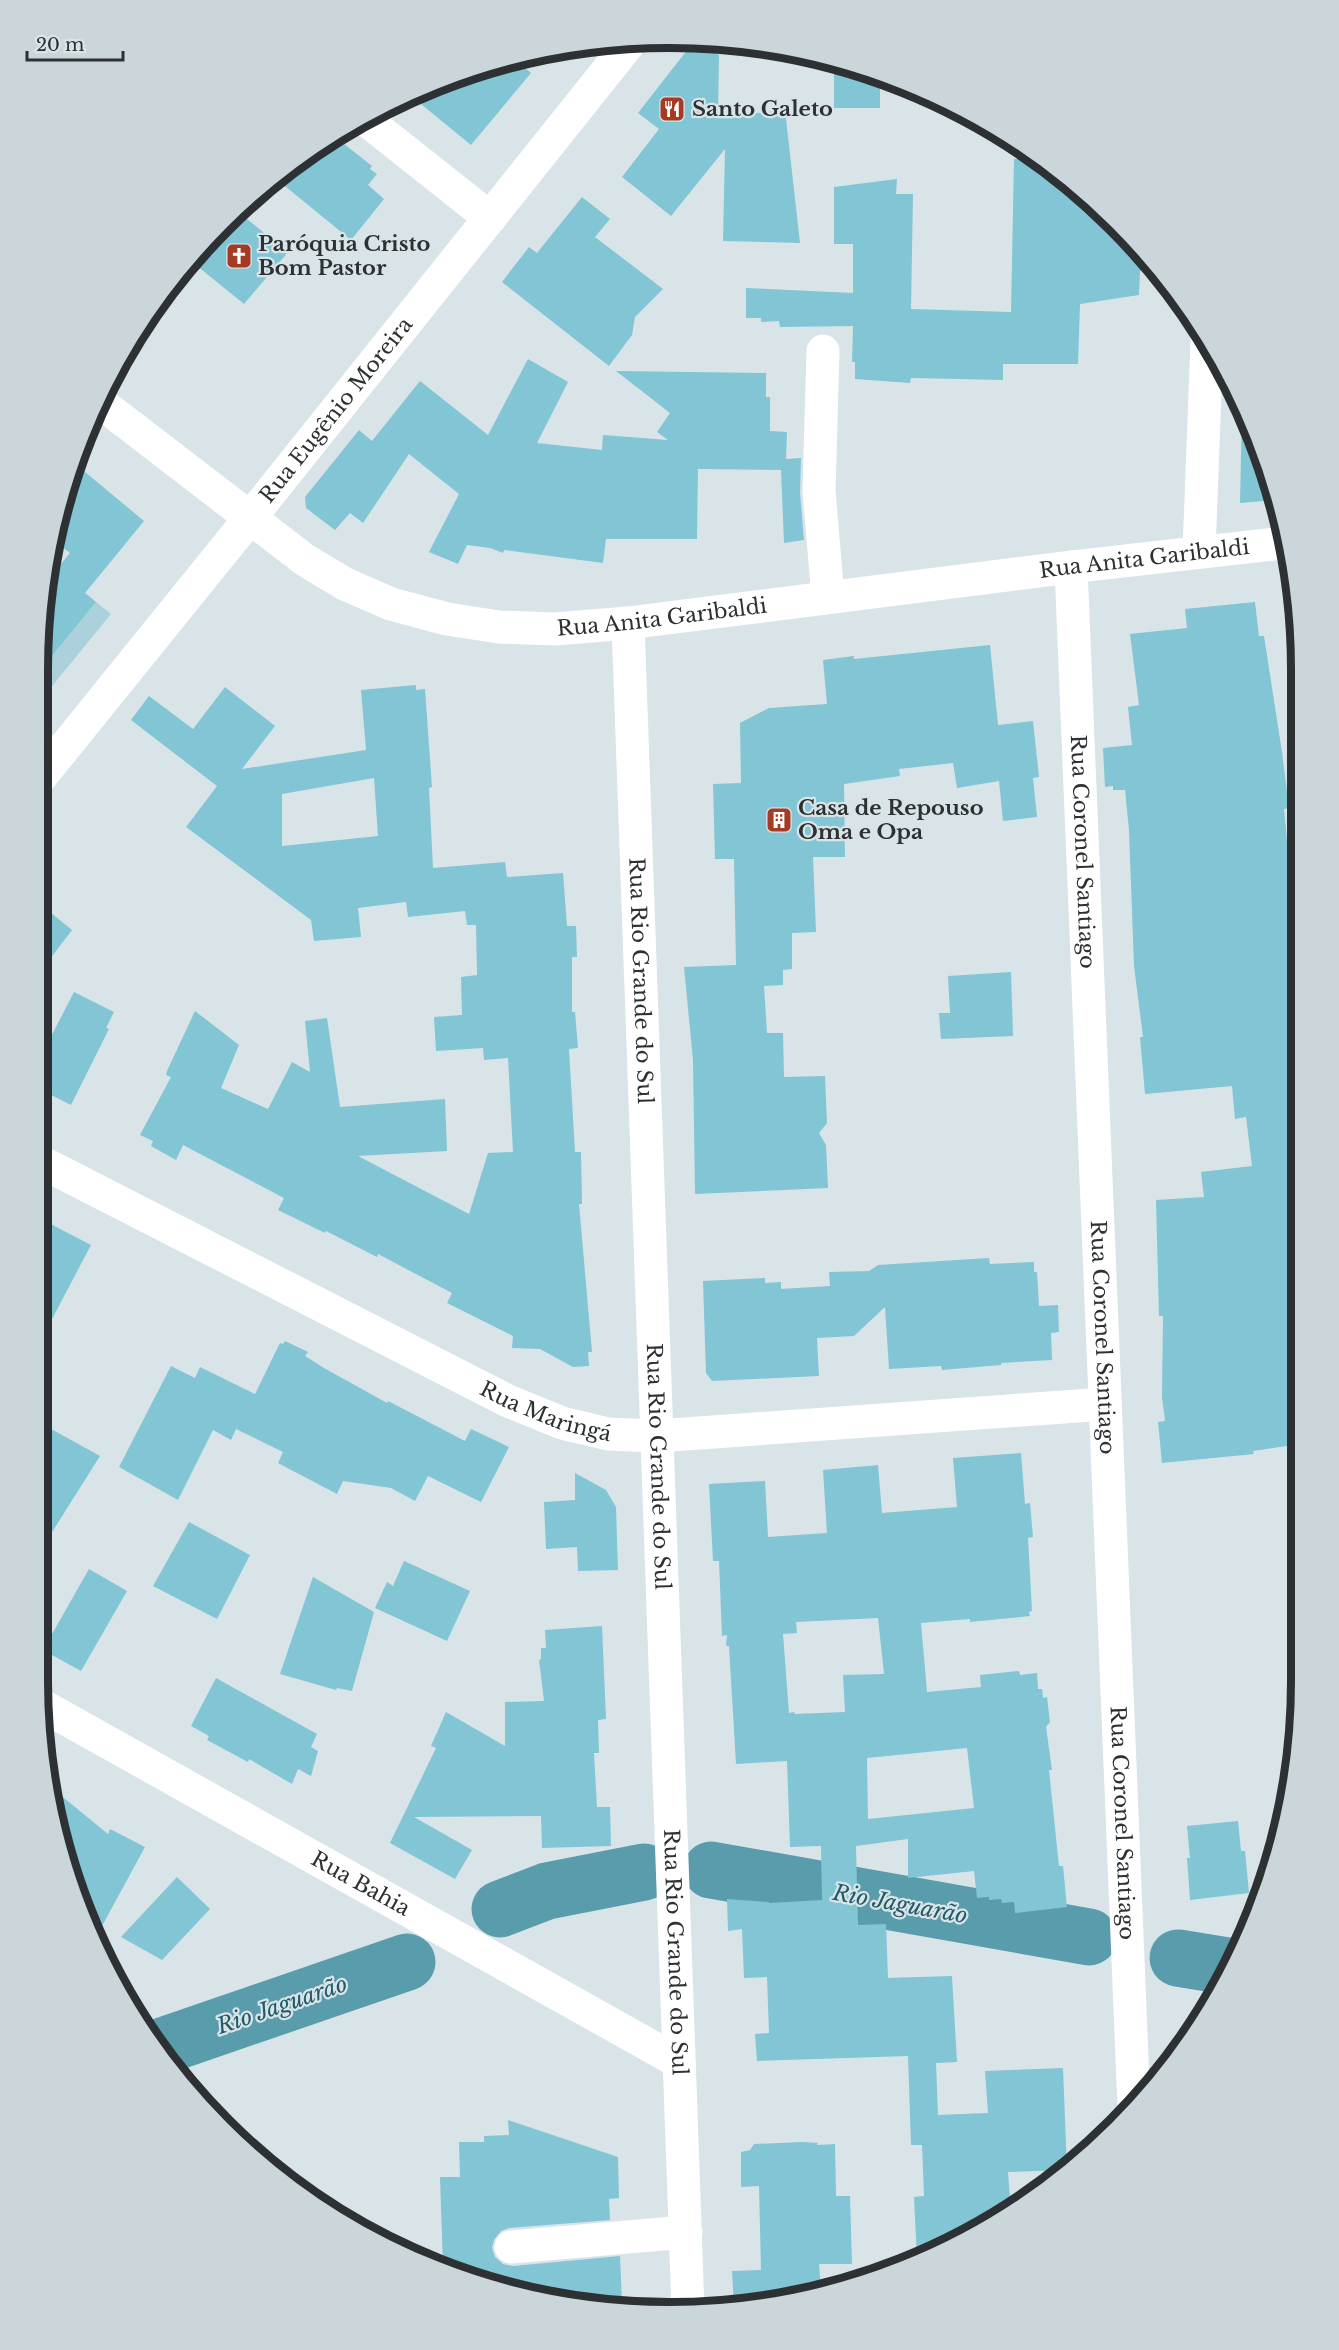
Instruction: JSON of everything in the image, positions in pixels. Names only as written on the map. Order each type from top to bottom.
[{"type":"main road","name":"Rua Eugênio Moreira","points":[[48,768],[624,49]]},
{"type":"main road","points":[[372,124],[490,218]]},
{"type":"main road","points":[[823,351],[819,491],[828,597]]},
{"type":"main road","points":[[1199,552],[1206,356]]},
{"type":"main road","name":"Rua Anita Garibaldi","points":[[106,407],[305,560],[345,584],[391,604],[447,619],[499,627],[555,629],[628,623],[1071,567],[1278,544]]},
{"type":"main road","name":"Rua Coronel Santiago","points":[[1071,567],[1133,2094]]},
{"type":"main road","name":"Rua Rio Grande do Sul","points":[[628,623],[688,2302]]},
{"type":"main road","name":"Rua Maringá","points":[[48,1166],[508,1401],[561,1423],[608,1434],[657,1436],[1105,1404]]},
{"type":"main road","name":"Rua Bahia","points":[[49,1709],[679,2062]]},
{"type":"main road","points":[[511,2247],[686,2232]]},
{"type":"shaded area","points":[[96,602],[111,614],[48,691],[48,661]]},
{"type":"building","points":[[688,48],[711,49],[719,55],[718,117],[785,110],[800,243],[723,241],[725,149],[671,216],[622,177],[659,129],[638,113]]},
{"type":"building","points":[[522,66],[531,73],[471,145],[418,101],[470,81]]},
{"type":"building","points":[[834,71],[880,85],[880,108],[834,108]]},
{"type":"building","points":[[342,142],[372,166],[370,169],[377,174],[368,185],[384,199],[351,240],[282,184]]},
{"type":"building","points":[[1014,159],[1023,159],[1079,202],[1109,230],[1146,271],[1140,271],[1139,295],[1080,304],[1078,364],[1003,364],[1003,380],[911,378],[910,383],[855,379],[855,362],[852,362],[853,326],[780,327],[779,321],[761,322],[761,318],[746,318],[746,288],[853,293],[853,244],[834,244],[834,187],[897,179],[896,194],[913,194],[911,309],[1011,312]]},
{"type":"building","points":[[582,197],[610,219],[595,237],[663,289],[635,317],[632,335],[609,366],[502,282],[529,247],[537,253]]},
{"type":"building","name":"Paróquia Cristo Bom Pastor","points":[[244,217],[288,252],[244,304],[197,266]]},
{"type":"building","points":[[528,359],[568,382],[537,443],[602,450],[603,435],[668,440],[657,432],[670,413],[616,371],[766,373],[766,397],[770,397],[770,431],[787,432],[786,459],[801,458],[800,493],[804,540],[784,543],[781,470],[698,469],[697,539],[606,539],[603,563],[504,550],[503,553],[490,548],[467,545],[458,564],[429,552],[459,494],[409,454],[363,523],[350,513],[335,530],[306,508],[305,497],[359,430],[372,441],[420,381],[488,435]]},
{"type":"building","points":[[1242,427],[1267,501],[1240,503]]},
{"type":"building","points":[[81,469],[144,521],[85,593],[96,602],[48,661],[49,629],[56,570],[70,553],[61,546]]},
{"type":"building","points":[[1255,602],[1259,636],[1264,636],[1282,752],[1289,808],[1284,809],[1291,880],[1291,1445],[1253,1451],[1254,1454],[1162,1463],[1158,1422],[1165,1421],[1162,1397],[1163,1316],[1159,1316],[1156,1200],[1204,1197],[1201,1172],[1252,1166],[1246,1117],[1235,1119],[1232,1086],[1145,1094],[1140,1037],[1143,1037],[1134,966],[1129,830],[1125,790],[1113,790],[1113,786],[1105,787],[1103,748],[1132,745],[1128,707],[1139,705],[1130,634],[1187,628],[1185,609]]},
{"type":"building","points":[[990,645],[998,725],[1033,721],[1039,777],[1033,778],[1037,817],[1003,821],[999,781],[957,788],[953,763],[899,769],[900,776],[844,784],[845,857],[813,857],[816,932],[792,933],[792,969],[783,970],[783,985],[764,986],[767,1033],[783,1033],[784,1077],[825,1076],[827,1123],[819,1133],[826,1145],[828,1188],[695,1194],[693,1060],[684,967],[736,965],[734,859],[715,859],[713,784],[741,783],[740,723],[769,708],[827,704],[823,660]]},
{"type":"building","points":[[416,685],[416,690],[425,689],[432,787],[429,788],[433,868],[505,862],[507,877],[563,873],[567,926],[576,926],[577,957],[572,957],[572,1012],[575,1012],[578,1048],[569,1049],[575,1152],[581,1152],[582,1204],[579,1204],[592,1352],[588,1352],[589,1366],[573,1367],[540,1349],[512,1348],[513,1336],[447,1303],[452,1293],[378,1254],[377,1257],[278,1210],[284,1198],[183,1145],[176,1160],[151,1146],[153,1141],[140,1135],[171,1077],[166,1075],[167,1071],[195,1011],[239,1045],[221,1088],[268,1109],[292,1062],[310,1072],[305,1021],[327,1018],[340,1107],[445,1099],[447,1151],[358,1156],[469,1214],[488,1153],[513,1152],[508,1058],[484,1060],[483,1048],[436,1051],[434,1017],[462,1015],[461,977],[477,975],[476,925],[467,925],[465,911],[408,917],[406,902],[358,908],[361,937],[314,941],[311,920],[186,827],[217,786],[131,720],[149,696],[193,729],[225,687],[275,726],[242,769],[366,750],[361,690]],"holes":[[[374,778],[378,836],[282,846],[282,794]]]},
{"type":"building","points":[[48,910],[72,930],[48,962]]},
{"type":"building","points":[[1011,972],[1013,1036],[941,1039],[939,1013],[950,1013],[948,976]]},
{"type":"building","points":[[74,992],[114,1012],[106,1028],[109,1029],[71,1105],[48,1094],[50,1088],[48,1087],[48,1042]]},
{"type":"building","points":[[48,1223],[91,1245],[48,1327]]},
{"type":"building","points":[[989,1258],[990,1264],[1034,1262],[1034,1272],[1037,1272],[1039,1306],[1058,1305],[1059,1332],[1051,1333],[1052,1360],[942,1370],[941,1366],[889,1369],[885,1307],[854,1336],[817,1338],[819,1376],[712,1381],[706,1373],[703,1281],[765,1278],[765,1283],[781,1282],[781,1289],[830,1286],[829,1272],[869,1271],[878,1265]]},
{"type":"building","points":[[285,1341],[308,1352],[305,1356],[324,1368],[387,1403],[388,1401],[465,1441],[471,1429],[509,1447],[481,1502],[428,1476],[415,1501],[391,1488],[343,1481],[337,1494],[278,1463],[283,1452],[236,1429],[231,1440],[213,1430],[178,1500],[119,1467],[171,1366],[195,1378],[200,1367],[255,1394],[280,1343],[283,1344]]},
{"type":"building","points":[[48,1427],[100,1456],[48,1538]]},
{"type":"building","points":[[1021,1453],[1025,1504],[1030,1503],[1033,1537],[1028,1538],[1032,1611],[1029,1612],[1030,1616],[970,1622],[970,1619],[921,1623],[927,1692],[981,1687],[980,1675],[1019,1671],[1020,1675],[1037,1673],[1038,1689],[1042,1689],[1043,1698],[1047,1697],[1050,1722],[1046,1727],[1052,1770],[1049,1770],[1059,1866],[1063,1866],[1067,1907],[1015,1913],[1014,1902],[1002,1903],[1001,1899],[989,1900],[989,1897],[977,1898],[974,1871],[908,1878],[908,1839],[856,1846],[858,1925],[886,1924],[888,1978],[952,1976],[957,2062],[936,2063],[938,2115],[988,2113],[985,2071],[1063,2068],[1067,2158],[1052,2171],[1008,2172],[1010,2200],[980,2219],[917,2251],[914,2197],[924,2196],[922,2145],[911,2145],[908,2056],[757,2061],[755,2034],[769,2033],[767,1977],[744,1978],[742,1929],[728,1931],[727,1899],[769,1903],[822,1900],[821,1846],[790,1847],[787,1761],[736,1764],[729,1646],[726,1646],[727,1635],[722,1636],[719,1561],[713,1561],[709,1484],[765,1481],[768,1537],[827,1533],[823,1470],[878,1465],[882,1513],[957,1507],[953,1458]],"holes":[[[878,1618],[884,1674],[843,1675],[845,1712],[789,1713],[783,1634],[797,1633],[796,1622]],[[967,1748],[974,1808],[868,1819],[867,1758]]]},
{"type":"building","points":[[575,1473],[606,1490],[616,1507],[618,1570],[578,1571],[577,1547],[546,1549],[544,1502],[575,1500]]},
{"type":"building","points":[[189,1522],[250,1555],[217,1619],[153,1586]]},
{"type":"building","points":[[404,1561],[470,1591],[447,1641],[375,1608],[387,1582],[393,1586]]},
{"type":"building","points":[[89,1569],[127,1591],[81,1671],[48,1653],[48,1641]]},
{"type":"building","points":[[313,1577],[374,1612],[352,1691],[337,1688],[336,1690],[280,1674]]},
{"type":"building","points":[[602,1626],[606,1719],[598,1720],[599,1753],[594,1753],[597,1807],[610,1807],[611,1846],[542,1848],[541,1816],[414,1817],[472,1850],[455,1879],[390,1843],[436,1748],[431,1746],[446,1712],[505,1746],[505,1702],[544,1701],[539,1660],[541,1659],[541,1648],[546,1648],[545,1630]]},
{"type":"building","points":[[216,1678],[317,1734],[311,1747],[318,1751],[311,1776],[298,1769],[292,1784],[249,1759],[248,1762],[207,1740],[209,1736],[191,1726]]},
{"type":"building","points":[[59,1794],[108,1834],[110,1829],[145,1847],[102,1926],[95,1918],[81,1880]]},
{"type":"building","points":[[1238,1821],[1241,1851],[1245,1851],[1249,1893],[1190,1900],[1187,1826]]},
{"type":"building","points":[[177,1877],[210,1909],[162,1960],[121,1937]]},
{"type":"building","points":[[508,2120],[618,2157],[619,2198],[609,2199],[610,2220],[509,2228],[501,2231],[494,2240],[492,2248],[495,2257],[503,2264],[513,2266],[620,2256],[622,2300],[588,2297],[509,2281],[443,2259],[440,2177],[460,2177],[459,2142],[484,2142],[484,2136],[509,2135]]},
{"type":"building","points":[[803,2142],[818,2143],[817,2145],[835,2144],[836,2196],[850,2196],[852,2264],[819,2264],[821,2283],[734,2299],[732,2271],[761,2270],[759,2186],[741,2187],[741,2152],[750,2150],[754,2144]]},
{"type":"waterway","name":"Rio Jaguarão","points":[[711,1870],[1089,1937]]},
{"type":"waterway","name":"Rio Jaguarão","points":[[500,1909],[547,1891],[644,1872]]},
{"type":"waterway","name":"Rio Jaguarão","points":[[1178,1958],[1222,1965]]},
{"type":"waterway","name":"Rio Jaguarão","points":[[166,2045],[407,1962]]},
{"type":"place","name":"Santo Galeto","points":[[672,109]]},
{"type":"place","name":"Paróquia Cristo Bom Pastor","points":[[239,256]]},
{"type":"place","name":"Casa de Repouso Oma e Opa","points":[[779,820]]}]
